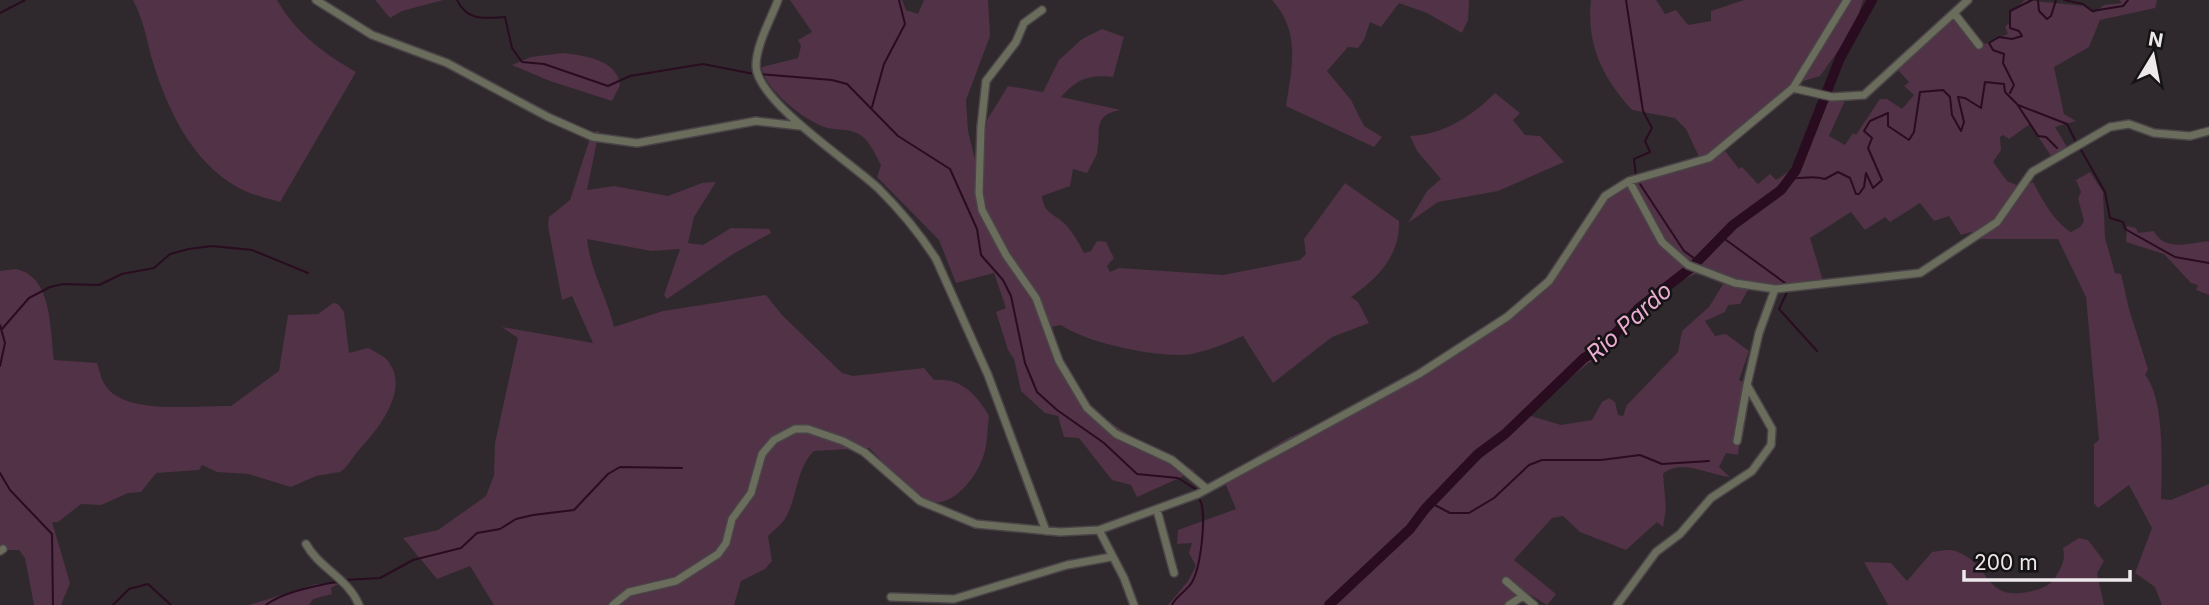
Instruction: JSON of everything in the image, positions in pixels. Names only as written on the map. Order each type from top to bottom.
[{"type":"street","points":[[316,0],[372,35],[447,63],[548,117],[593,137],[637,143],[755,121],[801,126]]},
{"type":"street","points":[[778,0],[760,49],[757,70],[759,80],[801,126],[878,188],[936,259],[988,376],[1046,531]]},
{"type":"street","points":[[613,605],[629,592],[676,581],[718,554],[726,543],[732,519],[751,493],[762,454],[774,440],[795,429],[822,433],[864,452],[902,489],[949,514],[976,524],[1046,531],[1099,530],[1207,489],[1408,381],[1507,317],[1549,281],[1605,196],[1629,181],[1709,158],[1793,88],[1847,0]]},
{"type":"street","points":[[1793,88],[1832,97],[1857,97],[1871,90],[1968,0]]},
{"type":"street","points":[[1042,10],[1024,23],[1013,46],[986,81],[981,127],[979,193],[982,210],[1006,255],[1036,298],[1059,361],[1087,408],[1116,434],[1172,460],[1207,489]]},
{"type":"street","points":[[1954,13],[1979,45]]},
{"type":"street","points":[[1629,181],[1662,242],[1688,265],[1735,283],[1774,289],[1920,273],[1997,222],[2032,172],[2109,127],[2129,124],[2154,133],[2190,136],[2209,131]]},
{"type":"street","points":[[1737,441],[1759,333],[1774,289]]},
{"type":"street","points":[[1617,605],[1656,552],[1680,534],[1711,498],[1752,471],[1771,445],[1772,429],[1747,385]]},
{"type":"street","points":[[1157,510],[1174,573]]},
{"type":"street","points":[[1099,530],[1124,578],[1134,605]]},
{"type":"street","points":[[306,544],[315,561],[330,569],[359,605]]},
{"type":"street","points":[[891,597],[954,599],[1067,565],[1111,557]]},
{"type":"street","points":[[1506,581],[1534,605]]},
{"type":"street","points":[[1509,605],[1523,596]]},
{"type":"shaded area","points":[[133,0],[277,0],[284,12],[311,41],[356,72],[280,202],[239,188],[207,164],[194,148],[164,94]]},
{"type":"shaded area","points":[[375,0],[443,0],[402,11],[390,18]]},
{"type":"shaded area","points":[[790,0],[902,0],[906,10],[918,14],[924,0],[988,0],[990,36],[966,100],[968,131],[976,164],[982,163],[987,120],[1008,86],[1043,92],[1059,60],[1082,39],[1102,29],[1124,37],[1113,77],[1084,79],[1061,97],[1121,110],[1111,112],[1101,121],[1097,153],[1087,173],[1073,169],[1070,186],[1042,196],[1048,211],[1066,225],[1084,253],[1091,251],[1097,241],[1106,242],[1114,258],[1107,266],[1110,272],[1119,268],[1223,275],[1300,260],[1306,254],[1304,239],[1345,183],[1399,221],[1396,245],[1386,265],[1351,297],[1358,302],[1369,323],[1332,337],[1273,383],[1243,336],[1192,354],[1178,355],[1124,348],[1088,338],[1061,325],[1051,327],[1063,369],[1088,404],[1121,430],[1195,471],[1137,497],[1131,485],[1112,480],[1079,438],[1064,437],[1058,416],[1045,413],[1021,391],[1014,359],[1008,350],[996,312],[1006,308],[994,273],[956,283],[939,240],[877,177],[881,165],[866,140],[853,131],[827,128],[814,122],[785,102],[769,84],[762,67],[798,58],[801,46],[798,40],[812,32]]},
{"type":"shaded area","points":[[1272,0],[1469,0],[1468,20],[1462,33],[1427,13],[1399,3],[1381,27],[1370,22],[1358,48],[1348,47],[1327,71],[1351,100],[1364,126],[1382,137],[1374,147],[1286,106],[1292,64],[1291,37],[1281,12]]},
{"type":"shaded area","points":[[1591,0],[1656,0],[1665,14],[1676,10],[1688,25],[1711,21],[1711,11],[1744,0],[1863,0],[1854,29],[1820,76],[1797,83],[1784,92],[1722,147],[1739,169],[1742,167],[1758,184],[1770,174],[1776,180],[1796,167],[1823,94],[1847,96],[1829,136],[1845,145],[1853,133],[1856,135],[1880,99],[1887,99],[1902,109],[1914,95],[1904,86],[1909,82],[1895,67],[1954,12],[1985,44],[2008,34],[2005,27],[2011,21],[2009,14],[2025,0],[2084,6],[2094,13],[2104,5],[2122,3],[2119,0],[2157,0],[2155,8],[2100,20],[2089,47],[2054,67],[2064,114],[2076,121],[2055,127],[2067,147],[2051,156],[2030,124],[2009,139],[2003,135],[2000,137],[2001,150],[1993,162],[2007,181],[2021,187],[2033,182],[2044,203],[2071,232],[2084,221],[2078,198],[2081,192],[2076,180],[2090,172],[2103,192],[2105,238],[2115,273],[2121,274],[2148,369],[2145,375],[2156,400],[2161,434],[2161,499],[2171,500],[2209,484],[2209,605],[2162,605],[2155,587],[2135,573],[2152,528],[2129,485],[2098,508],[2094,503],[2094,444],[2099,440],[2086,297],[2058,239],[1976,239],[1971,232],[1961,235],[1949,216],[1934,221],[1920,203],[1890,222],[1885,217],[1865,230],[1851,212],[1810,238],[1823,281],[1781,290],[1752,283],[1740,304],[1728,305],[1725,312],[1705,321],[1715,336],[1726,334],[1749,351],[1739,380],[1748,384],[1738,455],[1726,453],[1719,467],[1730,477],[1686,467],[1670,469],[1663,474],[1666,508],[1663,527],[1657,522],[1626,550],[1580,532],[1563,516],[1552,518],[1514,560],[1556,594],[1547,605],[1529,594],[1518,605],[1168,605],[1188,581],[1196,566],[1189,553],[1192,543],[1177,544],[1178,530],[1236,509],[1225,483],[1209,484],[1290,437],[1379,398],[1483,332],[1542,286],[1601,202],[1640,180],[1702,163],[1686,129],[1675,118],[1632,110],[1622,98],[1599,60],[1591,32]],"holes":[[[1696,274],[1725,281],[1709,307],[1682,331],[1678,352],[1627,405],[1623,416],[1618,415],[1615,402],[1609,398],[1602,402],[1592,420],[1561,425],[1531,416],[1529,413],[1613,343],[1671,287]]]},
{"type":"shaded area","points":[[564,53],[598,60],[613,69],[620,85],[612,101],[550,81],[512,65],[531,57]]},
{"type":"shaded area","points":[[1495,93],[1520,113],[1513,120],[1525,135],[1540,136],[1564,162],[1498,191],[1438,202],[1408,223],[1427,191],[1441,179],[1417,151],[1410,136],[1434,132],[1456,123]]},
{"type":"shaded area","points":[[599,131],[587,190],[614,186],[668,196],[702,183],[716,182],[694,217],[688,243],[703,245],[731,228],[769,229],[771,233],[733,254],[667,299],[664,295],[680,249],[651,251],[587,239],[614,327],[663,311],[766,295],[782,315],[842,373],[853,376],[924,368],[934,380],[960,384],[973,394],[989,416],[981,463],[962,490],[945,501],[926,500],[902,483],[869,448],[814,451],[804,465],[787,515],[768,536],[772,561],[765,569],[741,581],[734,605],[494,605],[470,566],[437,579],[403,538],[438,530],[486,496],[494,475],[495,443],[518,338],[502,327],[593,343],[572,296],[562,300],[548,226],[549,217],[570,200],[592,132]]},
{"type":"shaded area","points":[[2127,226],[2136,228],[2138,233],[2154,231],[2158,238],[2171,244],[2209,241],[2209,295],[2196,290],[2198,285],[2191,283],[2164,254],[2126,242]]},
{"type":"shaded area","points":[[15,269],[27,273],[37,282],[43,293],[50,320],[54,360],[97,363],[108,389],[132,402],[166,407],[231,406],[279,371],[288,315],[318,314],[333,303],[338,304],[344,312],[349,353],[368,348],[383,356],[390,364],[395,375],[393,399],[381,423],[340,472],[316,476],[291,487],[248,474],[217,472],[202,465],[199,470],[156,473],[141,492],[128,493],[101,505],[81,504],[58,522],[52,522],[70,583],[61,605],[34,605],[25,558],[19,550],[0,550],[0,271]]},
{"type":"shaded area","points":[[2079,538],[2088,540],[2104,561],[2097,573],[2104,605],[1888,605],[1864,562],[1891,563],[1907,581],[1932,552],[1955,551],[1969,558],[1996,588],[2016,593],[2039,589],[2050,583],[2062,564],[2063,548]]},
{"type":"shaded area","points":[[316,584],[338,584],[331,588],[332,594],[313,599],[309,605],[249,605]]},
{"type":"waterway","points":[[0,13],[25,0]]},
{"type":"waterway","points":[[457,0],[461,7],[472,15],[484,18],[505,17],[512,48],[522,62],[544,64],[608,86],[630,76],[703,64],[754,74]]},
{"type":"waterway","points":[[872,107],[884,64],[905,24],[899,0]]},
{"type":"waterway","points":[[1626,0],[1643,111],[1652,128],[1645,141],[1650,152],[1634,159],[1636,176]]},
{"type":"waterway","name":"Rio Pardo","points":[[1329,605],[1410,529],[1425,509],[1478,454],[1505,434],[1584,358],[1605,345],[1639,308],[1692,267],[1733,225],[1781,190],[1796,170],[1840,58],[1872,0]]},
{"type":"waterway","points":[[2010,93],[2014,85],[2003,63],[2004,54],[1993,50],[1989,43],[1999,37],[2012,39],[2022,36],[2019,31],[2010,28],[2010,11],[2032,0]]},
{"type":"waterway","points":[[2038,0],[2039,11],[2047,19],[2051,16],[2056,0]]},
{"type":"waterway","points":[[2064,0],[2083,4],[2092,11],[2123,6],[2128,0]]},
{"type":"waterway","points":[[760,74],[832,80],[847,84],[898,136],[950,169],[977,229],[981,255],[1003,280],[1011,296],[1025,363],[1037,392],[1057,410],[1104,443],[1137,474],[1178,478],[1197,490]]},
{"type":"waterway","points":[[1790,178],[1825,179],[1838,172],[1850,178],[1856,194],[1859,194],[1864,187],[1866,173],[1873,188],[1882,180],[1868,148],[1872,138],[1864,131],[1870,121],[1888,113],[1888,126],[1909,140],[1914,132],[1920,92],[1943,90],[1950,97],[1952,115],[1961,131],[1964,122],[1958,97],[1965,98],[1981,108],[1985,82],[2004,84],[2005,92],[2017,104],[2038,136],[2046,137],[2057,148]]},
{"type":"waterway","points":[[2018,105],[2067,124],[2075,140]]},
{"type":"waterway","points":[[2080,148],[2105,192],[2110,218],[2123,222],[2125,229],[2175,257],[2209,263]]},
{"type":"waterway","points":[[1640,184],[1684,251],[1698,261]]},
{"type":"waterway","points":[[1722,237],[1785,283]]},
{"type":"waterway","points":[[2,329],[29,298],[50,287],[63,284],[99,285],[122,274],[154,268],[170,254],[189,249],[212,246],[252,250],[308,273]]},
{"type":"waterway","points":[[1787,292],[1779,309],[1817,351]]},
{"type":"waterway","points":[[0,325],[5,343],[0,366]]},
{"type":"waterway","points":[[1431,503],[1450,513],[1469,513],[1494,498],[1529,465],[1542,460],[1601,460],[1640,455],[1662,464],[1709,461]]},
{"type":"waterway","points":[[345,580],[380,578],[413,560],[461,548],[477,533],[500,529],[516,519],[574,510],[608,474],[620,467],[682,468]]},
{"type":"waterway","points":[[0,473],[10,490],[52,534],[53,605]]},
{"type":"waterway","points":[[1172,605],[1190,585],[1197,568],[1203,529],[1200,500]]},
{"type":"waterway","points":[[266,605],[291,593],[339,581]]},
{"type":"waterway","points":[[113,605],[129,589],[148,584],[171,605]]}]
